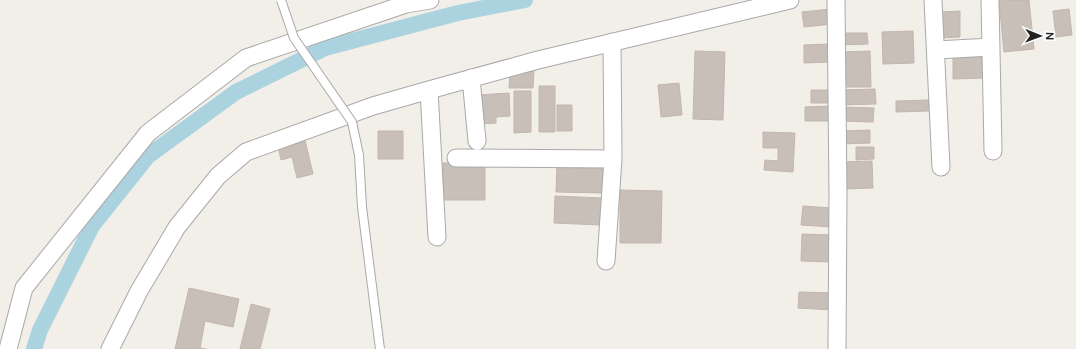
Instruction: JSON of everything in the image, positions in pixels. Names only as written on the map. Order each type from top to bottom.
[{"type":"street","points":[[8,349],[24,288],[148,133],[246,58],[406,4],[430,0]]},
{"type":"street","points":[[110,349],[139,291],[177,227],[218,176],[246,152],[374,106],[471,78],[538,60],[790,0]]},
{"type":"street","points":[[836,0],[838,194],[837,349]]},
{"type":"street","points":[[933,0],[942,167]]},
{"type":"street","points":[[990,0],[993,151]]},
{"type":"street","points":[[606,261],[613,159],[612,42]]},
{"type":"street","points":[[936,50],[991,47]]},
{"type":"street","points":[[471,78],[477,141]]},
{"type":"street","points":[[429,90],[437,237]]},
{"type":"street","points":[[456,158],[613,159]]},
{"type":"lane","points":[[281,0],[294,38],[352,122],[359,155],[362,207],[380,349]]},
{"type":"building","points":[[1029,0],[1034,49],[1004,52],[999,1]]},
{"type":"building","points":[[830,9],[832,24],[804,27],[802,12]]},
{"type":"building","points":[[1069,9],[1072,35],[1056,37],[1053,11]]},
{"type":"building","points":[[960,11],[960,37],[941,38],[941,12]]},
{"type":"building","points":[[913,31],[914,63],[883,64],[882,32]]},
{"type":"building","points":[[841,33],[867,33],[868,44],[842,45]]},
{"type":"building","points":[[829,44],[830,62],[804,63],[804,45]]},
{"type":"building","points":[[695,51],[725,52],[723,120],[693,119]]},
{"type":"building","points":[[870,51],[871,87],[843,87],[841,52]]},
{"type":"building","points":[[953,56],[985,56],[986,78],[953,79]]},
{"type":"building","points":[[510,69],[534,70],[533,88],[509,88]]},
{"type":"building","points":[[679,83],[682,115],[661,117],[658,85]]},
{"type":"building","points":[[539,86],[555,86],[555,132],[539,132]]},
{"type":"building","points":[[875,89],[876,104],[842,105],[842,90]]},
{"type":"building","points":[[811,90],[829,90],[830,103],[811,103]]},
{"type":"building","points":[[514,91],[531,91],[531,132],[514,133]]},
{"type":"building","points":[[509,93],[510,116],[496,117],[496,123],[479,124],[478,95]]},
{"type":"building","points":[[929,100],[929,111],[896,112],[896,101]]},
{"type":"building","points":[[557,105],[572,105],[572,131],[557,131]]},
{"type":"building","points":[[832,106],[832,121],[805,121],[805,107]]},
{"type":"building","points":[[842,107],[874,108],[873,122],[841,121]]},
{"type":"building","points":[[870,130],[870,143],[840,144],[840,131]]},
{"type":"building","points":[[378,131],[403,131],[403,159],[378,159]]},
{"type":"building","points":[[763,132],[795,133],[793,172],[764,170],[765,160],[778,161],[778,148],[763,148]]},
{"type":"building","points":[[304,136],[313,174],[297,178],[292,157],[281,160],[277,142]]},
{"type":"building","points":[[856,147],[874,147],[874,159],[856,160]]},
{"type":"building","points":[[872,161],[873,188],[843,189],[842,162]]},
{"type":"building","points":[[443,163],[485,163],[485,200],[443,200]]},
{"type":"building","points":[[557,165],[604,167],[603,193],[556,192]]},
{"type":"building","points":[[620,190],[662,191],[661,243],[620,243]]},
{"type":"building","points":[[555,196],[602,198],[601,225],[554,223]]},
{"type":"building","points":[[803,206],[833,208],[832,227],[801,225]]},
{"type":"building","points":[[802,234],[831,235],[830,262],[801,261]]},
{"type":"building","points":[[189,288],[239,299],[233,327],[205,321],[200,348],[206,349],[175,349]]},
{"type":"building","points":[[799,292],[834,293],[833,310],[798,308]]},
{"type":"building","points":[[251,304],[270,309],[260,349],[240,349]]},
{"type":"waterway","points":[[34,349],[40,330],[92,226],[148,156],[236,92],[325,48],[458,13],[525,0]]}]
